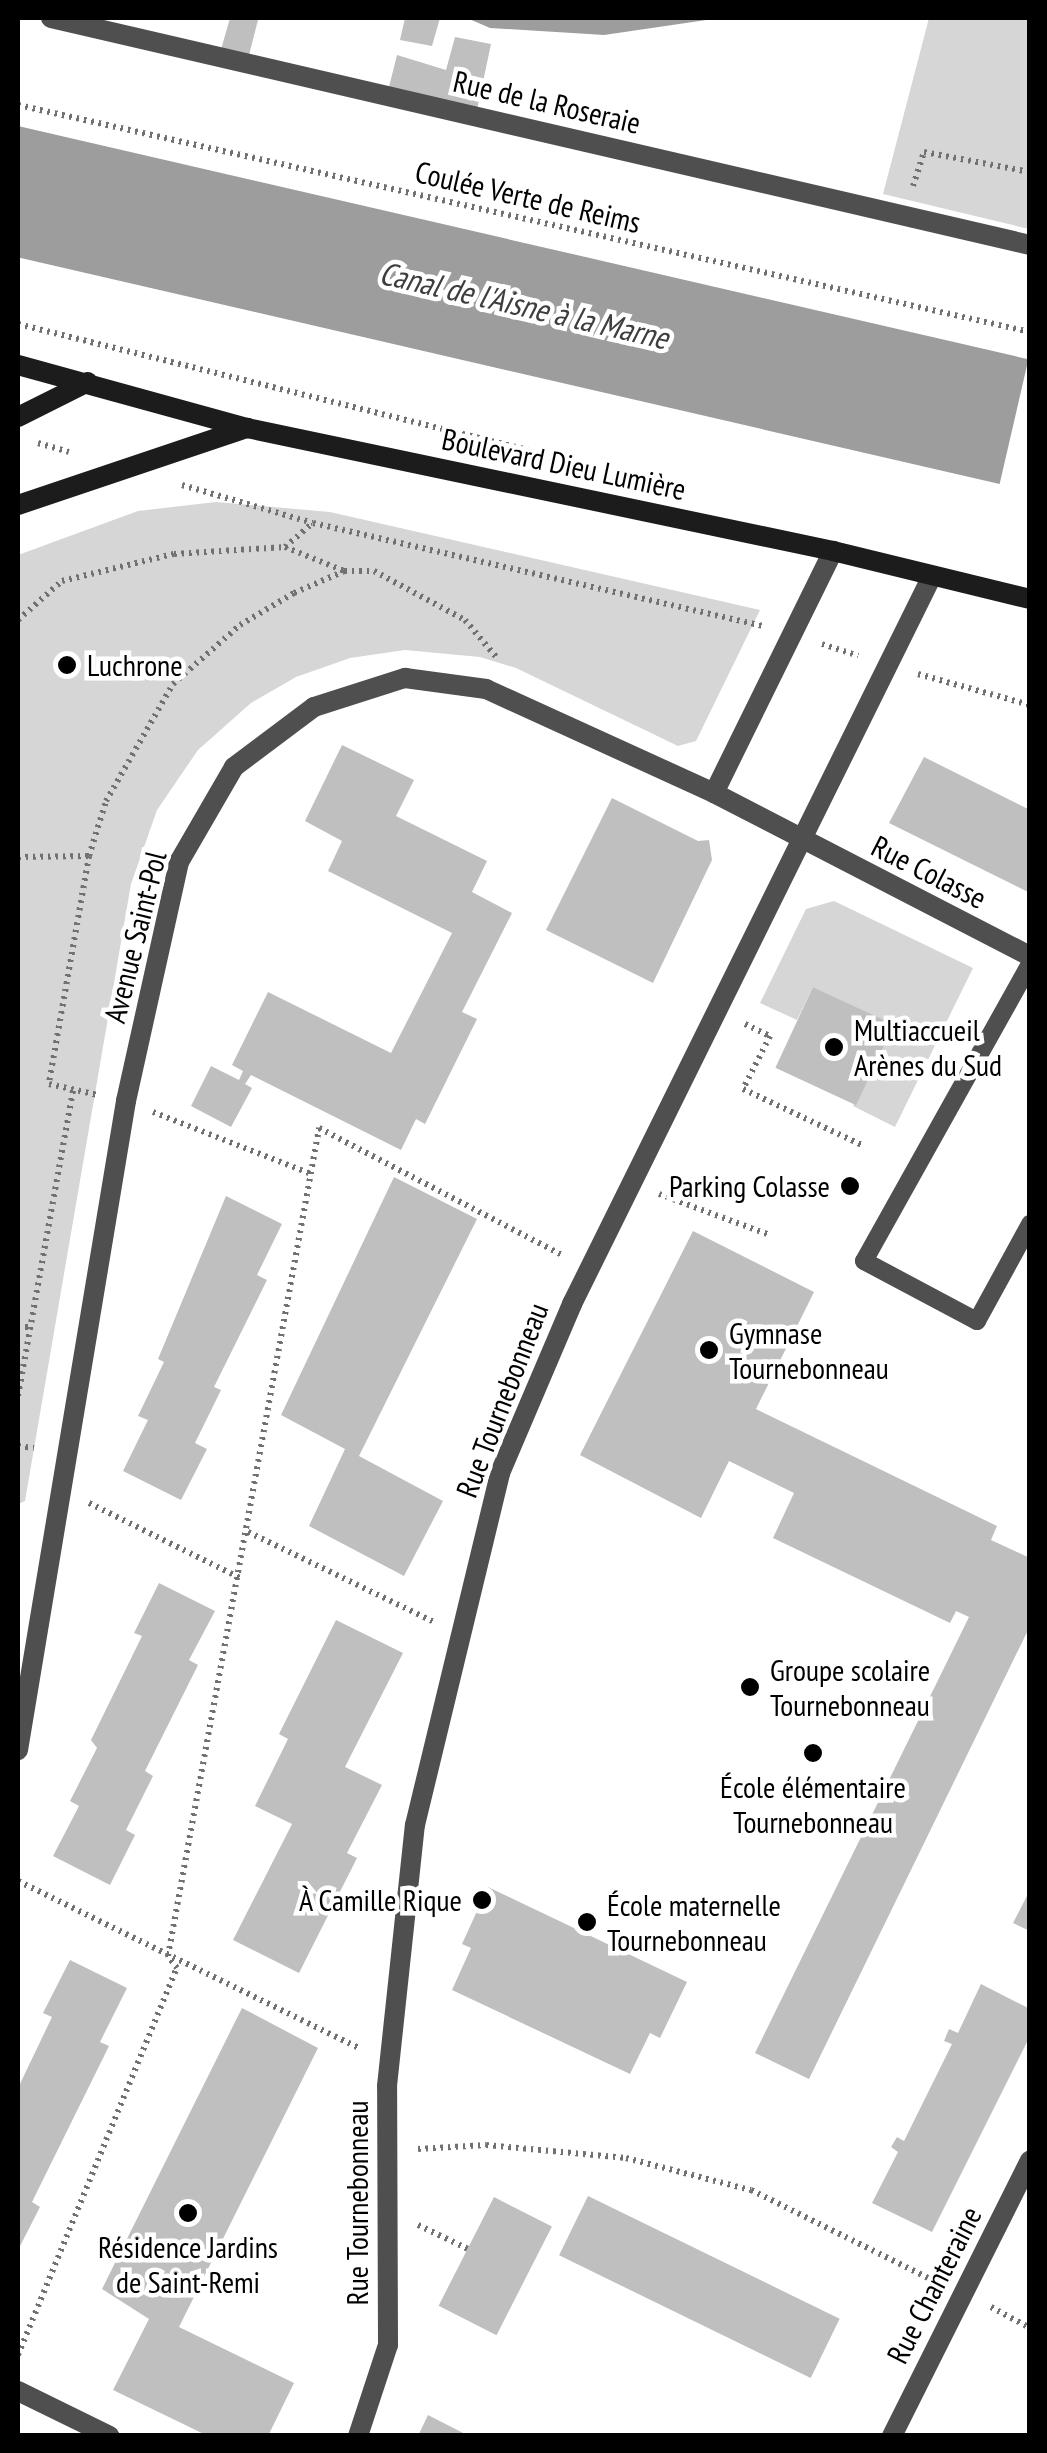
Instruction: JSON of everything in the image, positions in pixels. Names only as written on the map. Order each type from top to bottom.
[{"type":"main road","name":"Boulevard Dieu Lumière","points":[[18,365],[248,428],[834,551],[1030,599]]},
{"type":"main road","points":[[18,417],[88,382]]},
{"type":"main road","points":[[18,505],[248,428]]},
{"type":"street","name":"Rue de la Roseraie","points":[[51,18],[1030,245]]},
{"type":"street","points":[[714,793],[834,551]]},
{"type":"street","name":"Rue Tournebonneau","points":[[358,2436],[388,2345],[389,2063],[415,1825],[458,1634],[500,1474],[589,1268],[932,576]]},
{"type":"street","name":"Avenue Saint-Pol","points":[[18,1750],[126,1101],[179,862],[234,767],[314,707],[405,678],[486,688],[714,793],[801,841]]},
{"type":"street","name":"Rue Colasse","points":[[801,841],[1030,956]]},
{"type":"street","name":"Rue Chanteraine","points":[[892,2436],[1030,2161]]},
{"type":"street","points":[[18,2391],[110,2436]]},
{"type":"lane","points":[[1030,964],[864,1261],[977,1321],[1030,1224]]},
{"type":"path","name":"Coulée Verte de Reims","points":[[18,105],[1030,332]]},
{"type":"path","points":[[924,152],[1030,172]]},
{"type":"path","points":[[18,324],[534,452]]},
{"type":"path","points":[[172,482],[313,522],[793,635],[1030,706]]},
{"type":"path","points":[[285,547],[313,522]]},
{"type":"path","points":[[18,620],[62,581],[174,554],[285,547],[344,570],[374,571],[465,620],[501,663],[513,701]]},
{"type":"path","points":[[311,1174],[126,1101],[48,1084],[89,856],[106,801],[173,684],[240,624],[344,570]]},
{"type":"path","points":[[18,857],[89,856]]},
{"type":"path","points":[[716,1012],[770,1036],[744,1090],[862,1146]]},
{"type":"path","points":[[18,1396],[73,1089]]},
{"type":"path","points":[[18,2356],[177,1968],[168,1956],[240,1578],[319,1128],[589,1268]]},
{"type":"path","points":[[637,1172],[665,1200],[725,1213],[770,1235]]},
{"type":"path","points":[[18,1327],[30,1327]]},
{"type":"path","points":[[18,1446],[34,1448]]},
{"type":"path","points":[[61,1488],[240,1578]]},
{"type":"path","points":[[248,1532],[458,1634]]},
{"type":"path","points":[[18,1881],[389,2063]]},
{"type":"path","points":[[390,2150],[486,2145],[626,2158],[752,2190],[1030,2328]]},
{"type":"path","points":[[389,2213],[468,2249]]},
{"type":"shaded area","points":[[929,18],[1029,18],[1029,229],[883,194]]},
{"type":"shaded area","points":[[216,502],[330,512],[760,610],[696,741],[678,746],[516,668],[480,657],[405,650],[350,658],[296,677],[251,703],[198,750],[157,810],[131,884],[25,1501],[18,1504],[18,555],[138,511]]},
{"type":"shaded area","points":[[834,901],[973,968],[895,1127],[853,1106],[893,1025],[813,987],[797,1020],[760,1003],[806,909]]},
{"type":"water","points":[[467,18],[720,18],[604,35],[490,28]]},
{"type":"water","name":"Canal de l'Aisne à la Marne","points":[[18,126],[1028,359],[1000,484],[18,257]]},
{"type":"building","points":[[230,18],[258,20],[248,59],[220,53]]},
{"type":"building","points":[[405,18],[440,18],[432,46],[400,40]]},
{"type":"building","points":[[455,37],[491,44],[477,110],[388,91],[397,55],[446,70]]},
{"type":"building","points":[[342,745],[414,780],[396,816],[487,861],[472,892],[512,913],[462,1012],[477,1019],[425,1124],[416,1119],[401,1150],[251,1075],[245,1084],[252,1088],[231,1127],[191,1106],[211,1066],[239,1080],[243,1071],[232,1065],[268,992],[391,1053],[452,933],[328,871],[342,841],[305,821]]},
{"type":"building","points":[[924,757],[1030,810],[1030,893],[889,823]]},
{"type":"building","points":[[612,798],[698,841],[709,840],[712,860],[653,983],[546,930]]},
{"type":"building","points":[[813,987],[894,1025],[856,1105],[775,1068]]},
{"type":"building","points":[[394,1177],[477,1219],[359,1456],[443,1501],[404,1576],[309,1526],[345,1449],[281,1415]]},
{"type":"building","points":[[226,1196],[282,1224],[257,1275],[267,1280],[214,1387],[221,1390],[195,1443],[207,1449],[181,1500],[123,1471],[148,1420],[138,1416],[164,1362],[158,1359]]},
{"type":"building","points":[[693,1231],[814,1292],[756,1409],[997,1526],[991,1540],[1030,1558],[1030,1626],[809,2079],[755,2053],[969,1617],[956,1611],[950,1623],[773,1538],[794,1493],[729,1461],[701,1518],[580,1455]]},
{"type":"building","points":[[159,1583],[215,1611],[189,1660],[198,1665],[145,1771],[153,1776],[126,1830],[135,1835],[110,1885],[53,1856],[79,1806],[70,1801],[97,1748],[91,1740],[142,1636],[134,1633]]},
{"type":"building","points":[[336,1620],[403,1653],[345,1767],[382,1785],[347,1853],[357,1858],[299,1973],[233,1940],[292,1824],[255,1806],[288,1739],[279,1734]]},
{"type":"building","points":[[488,1887],[687,1982],[660,2038],[650,2033],[630,2074],[452,1990],[471,1948],[462,1944]]},
{"type":"building","points":[[1030,1890],[1030,1931],[1013,1923]]},
{"type":"building","points":[[70,1960],[127,1988],[100,2042],[109,2046],[32,2202],[40,2207],[18,2250],[18,2088],[52,2017],[43,2013]]},
{"type":"building","points":[[981,1984],[1030,2009],[1030,2036],[932,2232],[872,2203],[898,2152],[891,2147],[897,2137],[904,2141],[952,2044],[944,2041],[949,2029],[958,2033]]},
{"type":"building","name":"Résidence Jardins de Saint-Remi","points":[[242,2008],[318,2048],[179,2327],[294,2383],[268,2436],[208,2436],[113,2390],[149,2319],[102,2289]]},
{"type":"building","points":[[588,2196],[840,2319],[811,2378],[559,2255]]},
{"type":"building","points":[[494,2197],[552,2227],[497,2335],[439,2306]]},
{"type":"building","points":[[428,2415],[469,2436],[418,2436]]},
{"type":"place","name":"Luchrone","points":[[67,665]]},
{"type":"place","name":"Multiaccueil Arènes du Sud","points":[[834,1047]]},
{"type":"place","name":"Parking Colasse","points":[[850,1186]]},
{"type":"place","name":"Gymnase Tournebonneau","points":[[709,1350]]},
{"type":"place","name":"Groupe scolaire Tournebonneau","points":[[750,1687]]},
{"type":"place","name":"École élémentaire Tournebonneau","points":[[813,1753]]},
{"type":"place","name":"À Camille Rique","points":[[482,1900]]},
{"type":"place","name":"École maternelle Tournebonneau","points":[[587,1922]]},
{"type":"place","name":"Résidence Jardins de Saint-Remi","points":[[188,2213]]}]
